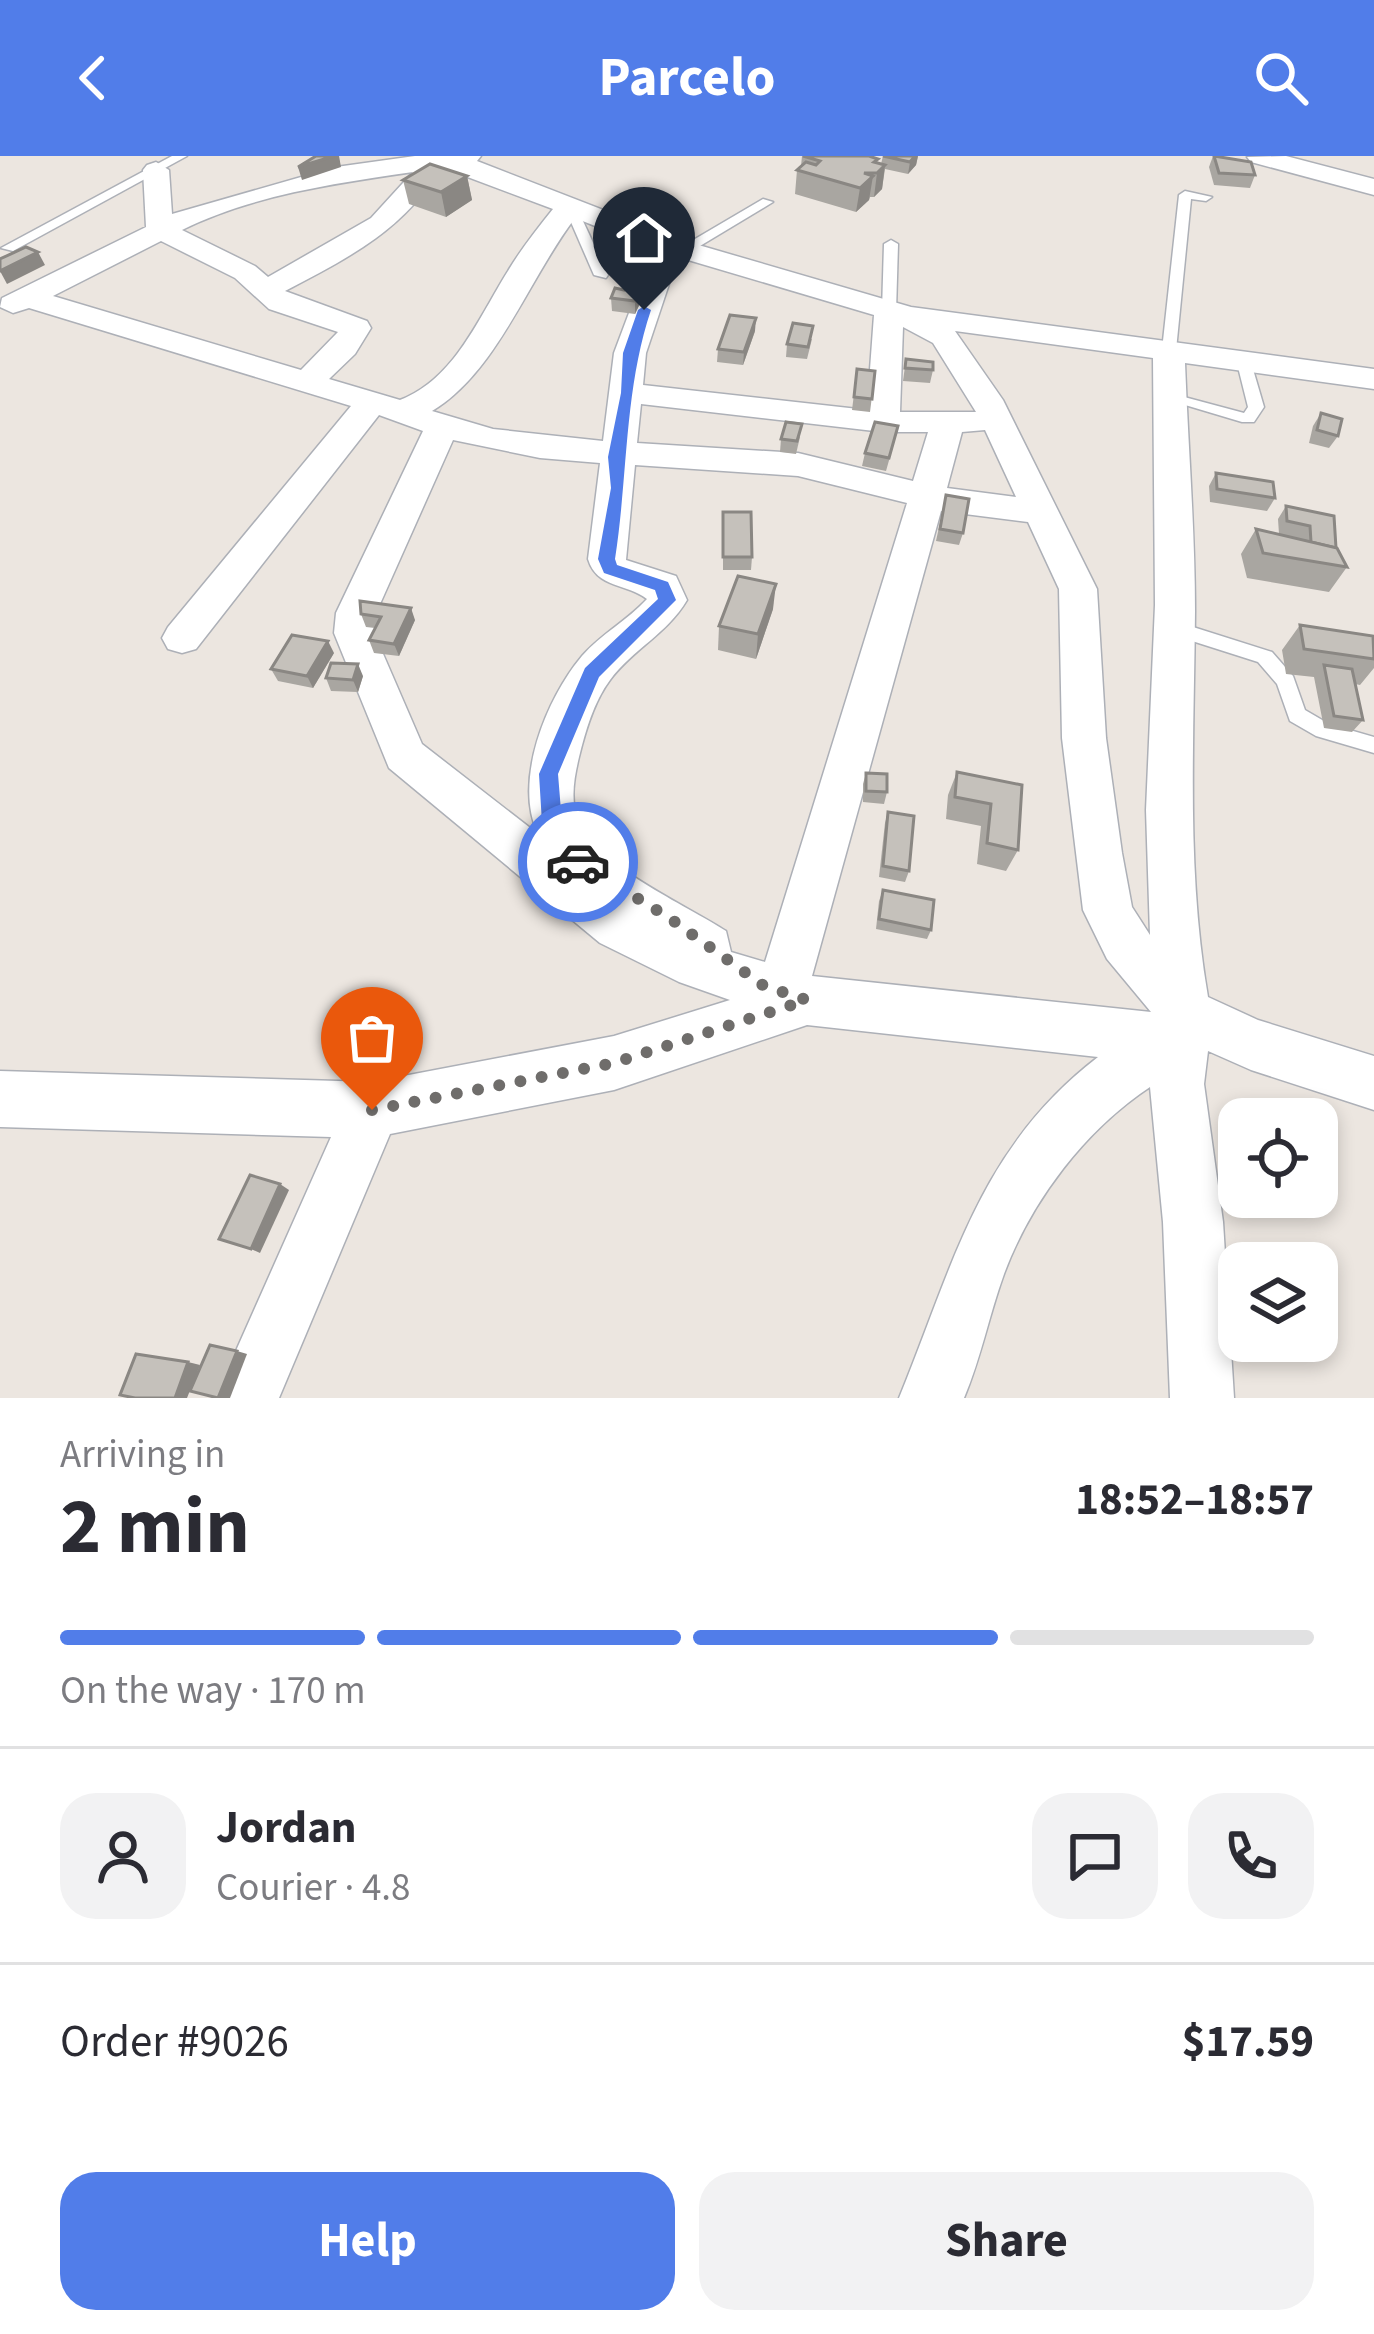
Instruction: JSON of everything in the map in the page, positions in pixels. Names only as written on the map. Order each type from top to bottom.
[{"type":"street","points":[[364,170],[394,156]]},
{"type":"street","points":[[1261,157],[1374,187]]},
{"type":"street","points":[[266,290],[380,226],[448,159]]},
{"type":"street","points":[[13,304],[160,230],[254,194],[364,170],[448,159],[676,247],[897,313],[1374,379]]},
{"type":"street","points":[[155,170],[160,230]]},
{"type":"street","points":[[182,638],[405,414],[426,405],[483,341],[525,265],[570,206]]},
{"type":"street","points":[[160,230],[244,272],[303,314],[356,328],[344,347],[308,381]]},
{"type":"street","points":[[676,247],[630,353],[628,393],[615,457],[618,488],[607,544],[610,568],[662,586],[668,600],[592,673],[549,774],[552,823],[567,853],[592,873],[784,993]]},
{"type":"street","points":[[13,304],[308,381],[405,414],[571,453],[783,463],[862,476],[926,496],[1040,512]]},
{"type":"street","points":[[883,422],[897,313]]},
{"type":"street","points":[[897,313],[944,337],[964,362],[1078,589],[1084,738],[1108,910],[1125,943],[1184,1027]]},
{"type":"street","points":[[1168,350],[1173,399],[1174,628],[1168,810],[1184,1027],[1177,1084],[1193,1222],[1202,1398]]},
{"type":"street","points":[[628,393],[883,422],[997,422]]},
{"type":"street","points":[[405,414],[354,633],[404,754],[618,927],[697,965],[784,993],[1184,1027],[1374,1083]]},
{"type":"street","points":[[784,993],[948,423]]},
{"type":"street","points":[[0,1099],[372,1110],[614,1063],[784,993]]},
{"type":"street","points":[[931,1398],[982,1253],[1033,1163],[1116,1073],[1184,1027]]},
{"type":"street","points":[[247,1398],[372,1110]]},
{"type":"lane","points":[[8,248],[181,156]]},
{"type":"lane","points":[[1168,350],[1185,195],[1205,196]]},
{"type":"lane","points":[[676,247],[767,202]]},
{"type":"lane","points":[[570,206],[602,275]]},
{"type":"lane","points":[[891,244],[897,313]]},
{"type":"lane","points":[[1173,399],[1248,419],[1256,407],[1243,359]]},
{"type":"lane","points":[[1174,628],[1265,657],[1286,681],[1297,715],[1323,730],[1374,745]]},
{"type":"building","points":[[316,156],[334,156],[298,167]]},
{"type":"building","points":[[803,156],[869,156],[885,165],[877,173],[864,173],[873,176],[860,188],[797,170],[806,162],[816,165],[820,161]]},
{"type":"building","points":[[883,156],[915,156],[910,162]]},
{"type":"building","points":[[1214,156],[1251,162],[1255,175],[1219,173]]},
{"type":"building","points":[[430,164],[467,176],[441,192],[403,180]]},
{"type":"building","points":[[26,247],[38,252],[0,271],[0,259]]},
{"type":"building","points":[[628,282],[642,284],[635,301],[611,298],[615,288],[624,290]]},
{"type":"building","points":[[730,315],[756,318],[744,352],[718,349]]},
{"type":"building","points":[[793,323],[813,326],[808,347],[787,344]]},
{"type":"building","points":[[906,359],[933,362],[933,370],[905,368]]},
{"type":"building","points":[[857,369],[875,371],[872,399],[854,397]]},
{"type":"building","points":[[1321,413],[1342,419],[1338,436],[1317,430]]},
{"type":"building","points":[[786,422],[802,424],[797,441],[781,439]]},
{"type":"building","points":[[875,422],[898,426],[889,458],[865,453]]},
{"type":"building","points":[[1216,473],[1273,482],[1275,498],[1217,489]]},
{"type":"building","points":[[946,495],[969,499],[963,533],[940,529]]},
{"type":"building","points":[[1286,506],[1334,516],[1336,548],[1311,542],[1310,526],[1287,521]]},
{"type":"building","points":[[723,512],[751,512],[752,557],[723,557]]},
{"type":"building","points":[[1256,529],[1337,548],[1347,567],[1263,553]]},
{"type":"building","points":[[738,576],[776,584],[758,634],[719,626]]},
{"type":"building","points":[[360,601],[411,608],[394,644],[369,640],[381,617],[361,614]]},
{"type":"building","points":[[1300,625],[1373,636],[1374,659],[1304,649]]},
{"type":"building","points":[[292,635],[328,641],[307,676],[271,669]]},
{"type":"building","points":[[331,663],[358,664],[353,680],[326,678]]},
{"type":"building","points":[[1324,665],[1352,669],[1363,720],[1334,716]]},
{"type":"building","points":[[957,772],[1022,785],[1018,850],[987,843],[991,804],[955,797]]},
{"type":"building","points":[[866,773],[887,774],[887,792],[866,791]]},
{"type":"building","points":[[888,812],[914,816],[909,871],[883,866]]},
{"type":"building","points":[[883,890],[934,900],[931,930],[879,919]]},
{"type":"building","points":[[250,1175],[280,1184],[251,1249],[219,1239]]},
{"type":"building","points":[[210,1345],[237,1351],[218,1398],[190,1391]]},
{"type":"building","points":[[136,1354],[188,1362],[175,1398],[120,1395]]},
{"type":"way so far","points":[[372,1110],[614,1063],[807,1000],[764,986],[668,917],[578,862]]},
{"type":"route","points":[[578,862],[567,853],[552,823],[549,774],[592,673],[668,600],[662,586],[610,568],[607,559],[630,353],[644,310]]}]
